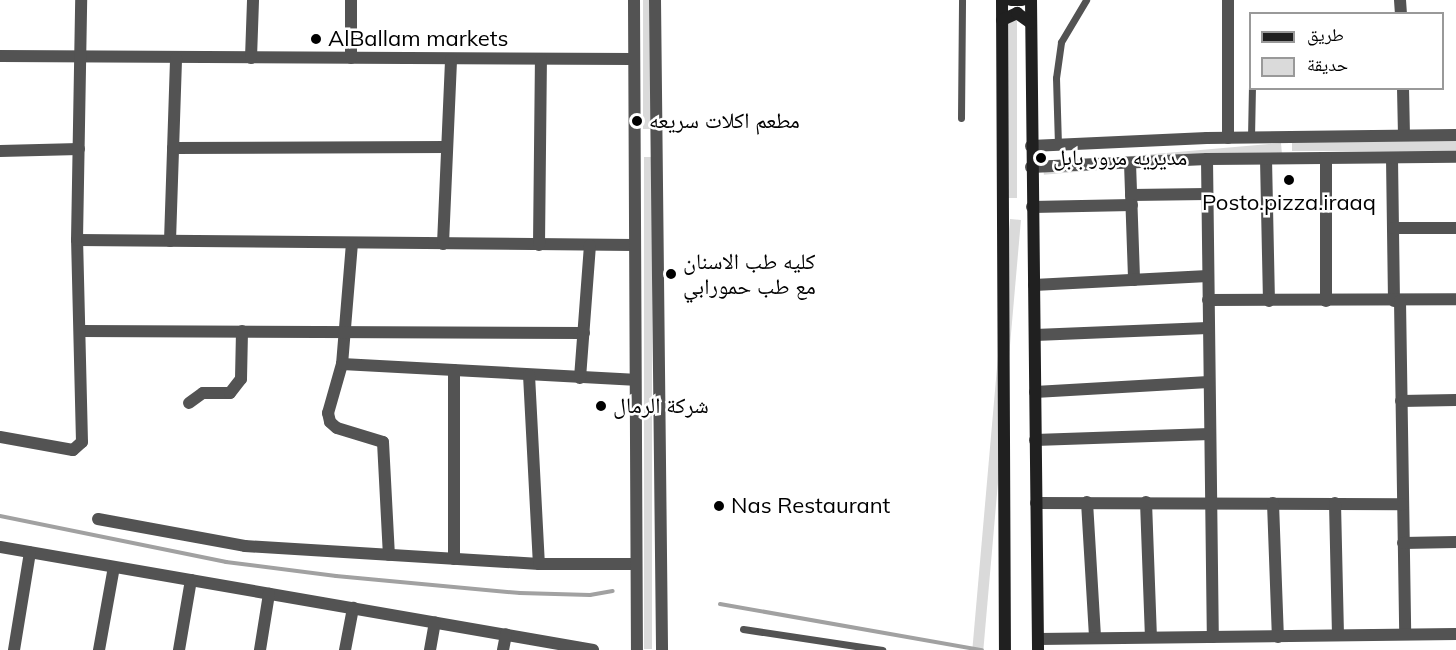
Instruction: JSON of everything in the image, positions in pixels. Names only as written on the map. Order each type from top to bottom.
[{"type":"main road","points":[[1002,0],[1005,650]]},
{"type":"main road","points":[[1011,0],[1022,0]]},
{"type":"main road","points":[[1030,0],[1038,644]]},
{"type":"main road","points":[[1002,20],[1017,13],[1030,23]]},
{"type":"street","points":[[0,437],[73,450],[82,442],[77,240],[81,0]]},
{"type":"street","points":[[251,58],[253,0]]},
{"type":"street","points":[[351,0],[351,58]]},
{"type":"street","points":[[634,0],[635,564],[639,648]]},
{"type":"street","points":[[655,0],[660,649]]},
{"type":"street","points":[[1228,0],[1228,138]]},
{"type":"street","points":[[0,56],[634,58]]},
{"type":"street","points":[[170,241],[176,58]]},
{"type":"street","points":[[443,244],[451,59]]},
{"type":"street","points":[[539,245],[541,59]]},
{"type":"street","points":[[1403,90],[1404,135]]},
{"type":"street","points":[[634,130],[644,135],[655,131]]},
{"type":"street","points":[[1031,146],[1228,138],[1456,135]]},
{"type":"street","points":[[173,148],[447,147]]},
{"type":"street","points":[[0,151],[79,149]]},
{"type":"street","points":[[634,154],[646,151],[655,156]]},
{"type":"street","points":[[1031,167],[1207,159],[1456,157]]},
{"type":"street","points":[[1326,158],[1326,301]]},
{"type":"street","points":[[1392,158],[1401,400],[1405,634]]},
{"type":"street","points":[[1207,159],[1213,637]]},
{"type":"street","points":[[1266,159],[1269,301]]},
{"type":"street","points":[[1131,163],[1134,280]]},
{"type":"street","points":[[1032,207],[1207,194]]},
{"type":"street","points":[[1393,228],[1456,228]]},
{"type":"street","points":[[77,240],[634,244]]},
{"type":"street","points":[[352,243],[346,332],[330,422],[338,428],[383,442],[389,555]]},
{"type":"street","points":[[580,378],[590,245]]},
{"type":"street","points":[[1034,285],[1208,276]]},
{"type":"street","points":[[1208,300],[1456,299]]},
{"type":"street","points":[[1035,335],[1208,328]]},
{"type":"street","points":[[80,331],[584,333]]},
{"type":"street","points":[[189,403],[203,393],[230,393],[241,379],[242,331]]},
{"type":"street","points":[[342,364],[454,370],[460,374],[634,380]]},
{"type":"street","points":[[454,370],[454,559]]},
{"type":"street","points":[[529,375],[539,564]]},
{"type":"street","points":[[1035,393],[1209,382]]},
{"type":"street","points":[[1401,400],[1456,400]]},
{"type":"street","points":[[1035,440],[1210,434]]},
{"type":"street","points":[[1088,502],[1095,638]]},
{"type":"street","points":[[1146,502],[1151,637]]},
{"type":"street","points":[[1036,503],[1403,504]]},
{"type":"street","points":[[1273,503],[1278,637]]},
{"type":"street","points":[[1335,503],[1338,635]]},
{"type":"street","points":[[98,519],[244,546],[539,564],[635,564]]},
{"type":"street","points":[[1403,543],[1456,542]]},
{"type":"street","points":[[0,547],[593,650]]},
{"type":"street","points":[[14,650],[30,552]]},
{"type":"street","points":[[99,650],[114,567]]},
{"type":"street","points":[[179,650],[191,580]]},
{"type":"street","points":[[260,650],[269,594]]},
{"type":"street","points":[[345,650],[353,608]]},
{"type":"street","points":[[430,650],[435,622]]},
{"type":"street","points":[[503,650],[506,634]]},
{"type":"street","points":[[1038,644],[1095,638],[1456,634]]},
{"type":"lane","points":[[961,118],[962,0]]},
{"type":"lane","points":[[1058,145],[1056,78],[1061,42],[1086,0]]},
{"type":"lane","points":[[1251,138],[1252,90]]},
{"type":"lane","points":[[743,629],[882,650]]},
{"type":"green space","points":[[643,0],[652,0],[652,129],[643,129]]},
{"type":"green space","points":[[1008,18],[1017,18],[1017,198],[1008,198]]},
{"type":"green space","points":[[1292,141],[1456,141],[1456,151],[1292,151]]},
{"type":"green space","points":[[1281,143],[1282,154],[1044,175],[1043,164]]},
{"type":"green space","points":[[644,157],[652,157],[652,649],[644,649]]},
{"type":"green space","points":[[1010,219],[1021,220],[983,649],[972,648]]},
{"type":"waterway","points":[[0,516],[226,562],[336,576],[520,593],[590,595],[613,591]]},
{"type":"waterway","points":[[720,604],[982,650]]},
{"type":"place","name":"AlBallam markets","points":[[316,39]]},
{"type":"place","name":"مطعم اكلات سريعه","points":[[637,121]]},
{"type":"place","name":"مديريه مرور بابل","points":[[1041,158]]},
{"type":"place","name":"Posto.pizza.iraaq","points":[[1289,180]]},
{"type":"place","name":"كليه طب الاسنان مع طب حمورابي","points":[[671,274]]},
{"type":"place","name":"شركة الرمال","points":[[601,406]]},
{"type":"place","name":"Nas Restaurant","points":[[719,506]]}]
